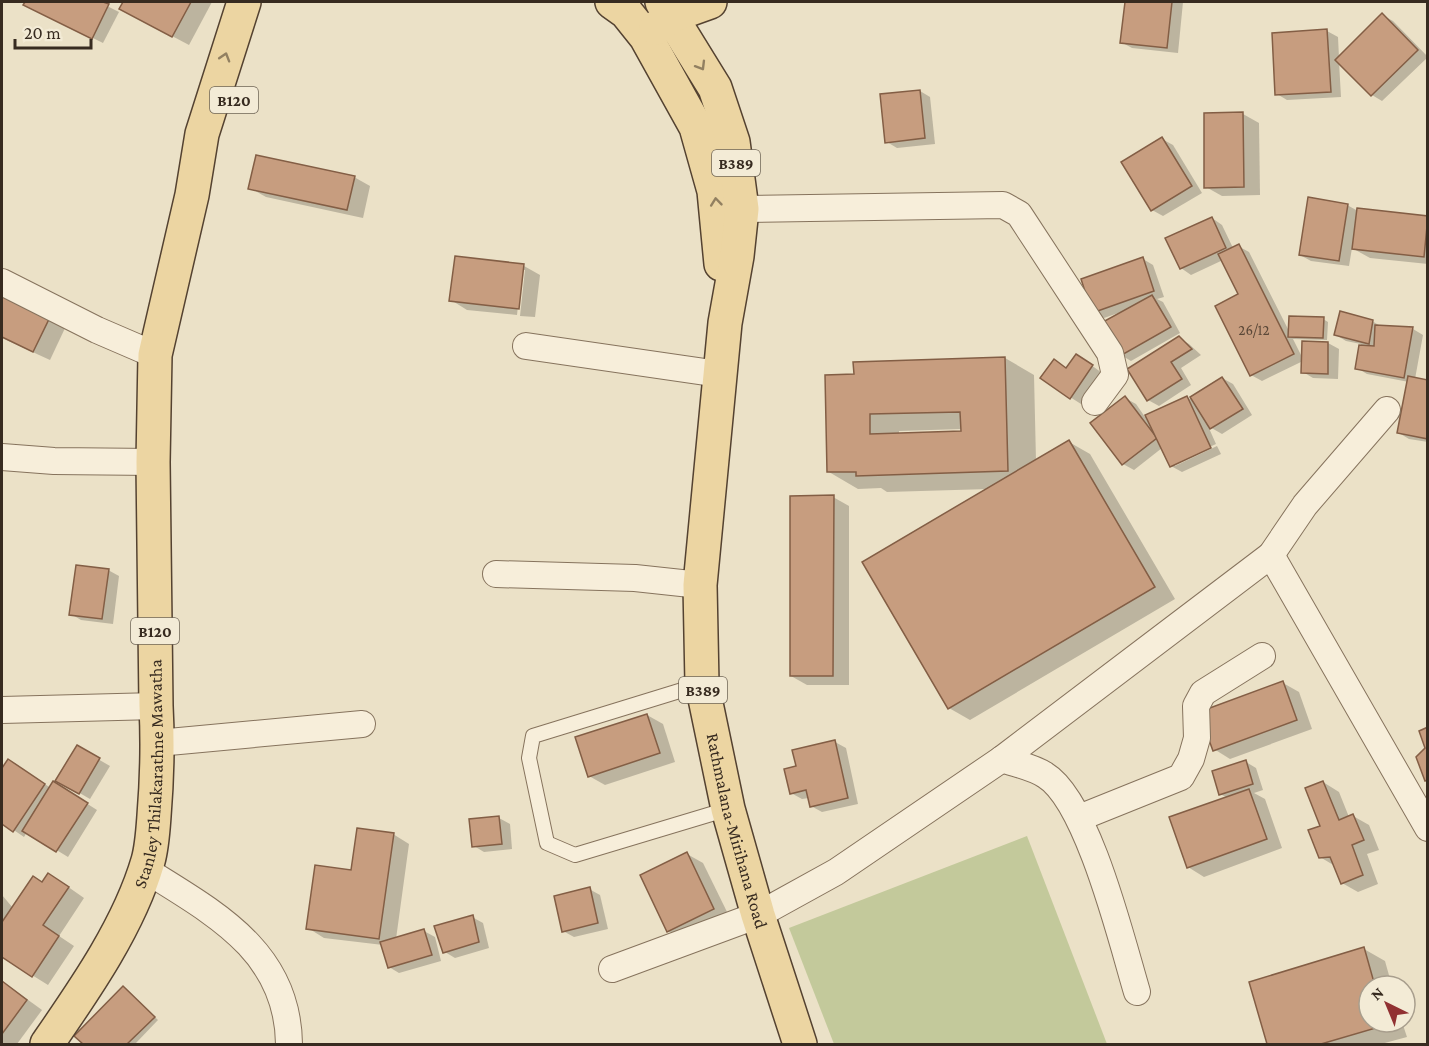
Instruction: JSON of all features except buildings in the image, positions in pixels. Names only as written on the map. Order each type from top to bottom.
[{"type":"main road","name":"Stanley Thilakarathne Mawatha","points":[[54,1042],[128,913],[148,860],[153,825],[158,743],[153,462],[155,355],[192,195],[202,134],[244,2]]},
{"type":"main road","name":"Stanley Thilakarathne Mawatha","points":[[192,195],[221,144],[267,2]]},
{"type":"main road","points":[[630,13],[710,2]]},
{"type":"main road","name":"Rathmalana-Mirihana Road","points":[[667,9],[715,88],[733,142],[742,209],[719,374],[700,585],[702,684],[728,809],[800,1044]]},
{"type":"main road","name":"Rathmalana-Mirihana Road","points":[[630,13],[696,127],[714,191],[725,323]]},
{"type":"street","points":[[742,209],[1003,205],[1019,214],[1110,353],[1115,375],[1095,402]]},
{"type":"street","points":[[2,282],[97,330],[155,355]]},
{"type":"street","points":[[526,346],[719,374]]},
{"type":"street","points":[[612,969],[759,915],[836,872],[1002,759],[1271,555],[1305,505],[1387,410]]},
{"type":"street","points":[[2,457],[54,461],[153,462]]},
{"type":"street","points":[[1271,555],[1428,828]]},
{"type":"street","points":[[496,574],[635,578],[700,585]]},
{"type":"street","points":[[1079,819],[1181,777],[1191,759],[1197,738],[1196,706],[1203,693],[1262,656]]},
{"type":"street","points":[[3,715],[156,706]]},
{"type":"street","points":[[158,743],[362,724]]},
{"type":"street","points":[[1002,759],[1045,774],[1064,792],[1079,819],[1107,889],[1137,992]]},
{"type":"street","points":[[144,869],[213,913],[243,937],[274,978],[289,1023],[289,1044]]},
{"type":"lane","points":[[702,684],[533,736],[529,758],[547,843],[575,855],[728,809]]},
{"type":"green space","points":[[1027,836],[1107,1044],[834,1044],[789,928]]}]
